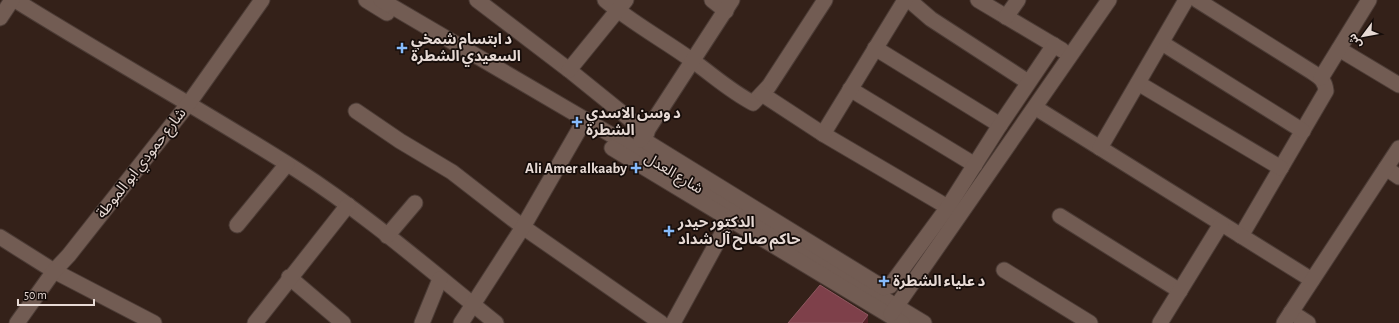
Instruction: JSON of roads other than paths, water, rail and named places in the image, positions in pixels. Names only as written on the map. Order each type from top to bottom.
[{"type":"street","points":[[0,18],[14,0],[89,47],[188,102],[287,164],[348,205],[496,323]]},
{"type":"street","name":"شارع حمودي ابو الموطة","points":[[17,323],[54,271],[69,255],[188,102],[262,0]]},
{"type":"street","name":"شارع العدل","points":[[366,0],[893,317],[924,323]]},
{"type":"street","name":"شارع العدل","points":[[381,0],[641,141],[893,317]]},
{"type":"street","points":[[477,0],[569,70],[641,141],[884,288],[890,286],[948,207],[1000,124],[1054,45]]},
{"type":"street","points":[[605,0],[622,5],[733,93],[753,103],[762,94],[825,0]]},
{"type":"street","points":[[641,141],[729,5],[712,0]]},
{"type":"street","points":[[823,134],[904,0]]},
{"type":"street","points":[[909,0],[931,19],[1028,82]]},
{"type":"street","points":[[978,0],[1071,55]]},
{"type":"street","points":[[1006,17],[1018,0]]},
{"type":"street","points":[[893,317],[961,215],[1109,0]]},
{"type":"street","points":[[1100,148],[1186,0]]},
{"type":"street","points":[[1197,0],[1321,78],[1326,91],[1241,236]]},
{"type":"street","points":[[1321,78],[1369,0]]},
{"type":"street","points":[[569,70],[622,5]]},
{"type":"street","points":[[1162,43],[1302,131]]},
{"type":"street","points":[[875,48],[1000,124]]},
{"type":"street","points":[[1339,49],[1399,85]]},
{"type":"street","points":[[1138,83],[1281,168]]},
{"type":"street","points":[[850,89],[975,165]]},
{"type":"street","points":[[762,94],[823,134],[961,215]]},
{"type":"street","points":[[1036,108],[1312,280]]},
{"type":"street","points":[[356,111],[400,141],[452,172],[523,227],[661,323]]},
{"type":"street","points":[[461,323],[523,227],[580,128]]},
{"type":"street","points":[[1308,323],[1287,317],[1399,148]]},
{"type":"street","points":[[237,225],[287,164]]},
{"type":"street","points":[[1386,168],[1399,177]]},
{"type":"street","points":[[387,236],[415,204]]},
{"type":"street","points":[[255,323],[289,277],[348,205]]},
{"type":"street","points":[[1060,216],[1180,291]]},
{"type":"street","points":[[673,323],[730,219]]},
{"type":"street","points":[[1160,323],[1221,224]]},
{"type":"street","points":[[0,237],[54,271],[154,323]]},
{"type":"street","points":[[1004,270],[1090,323]]},
{"type":"street","points":[[289,277],[343,323]]},
{"type":"street","points":[[422,323],[440,279]]},
{"type":"place","name":"د ابتسام شمخي السعيدي الشطرة","points":[[402,48]]},
{"type":"place","name":"د وسن الاسدي الشطرة","points":[[577,122]]},
{"type":"place","name":"Ali Amer alkaaby","points":[[636,168]]},
{"type":"place","name":"الدكتور حيدر حاكم صالح آل شداد","points":[[669,231]]},
{"type":"place","name":"د علياء الشطرة","points":[[884,281]]}]
